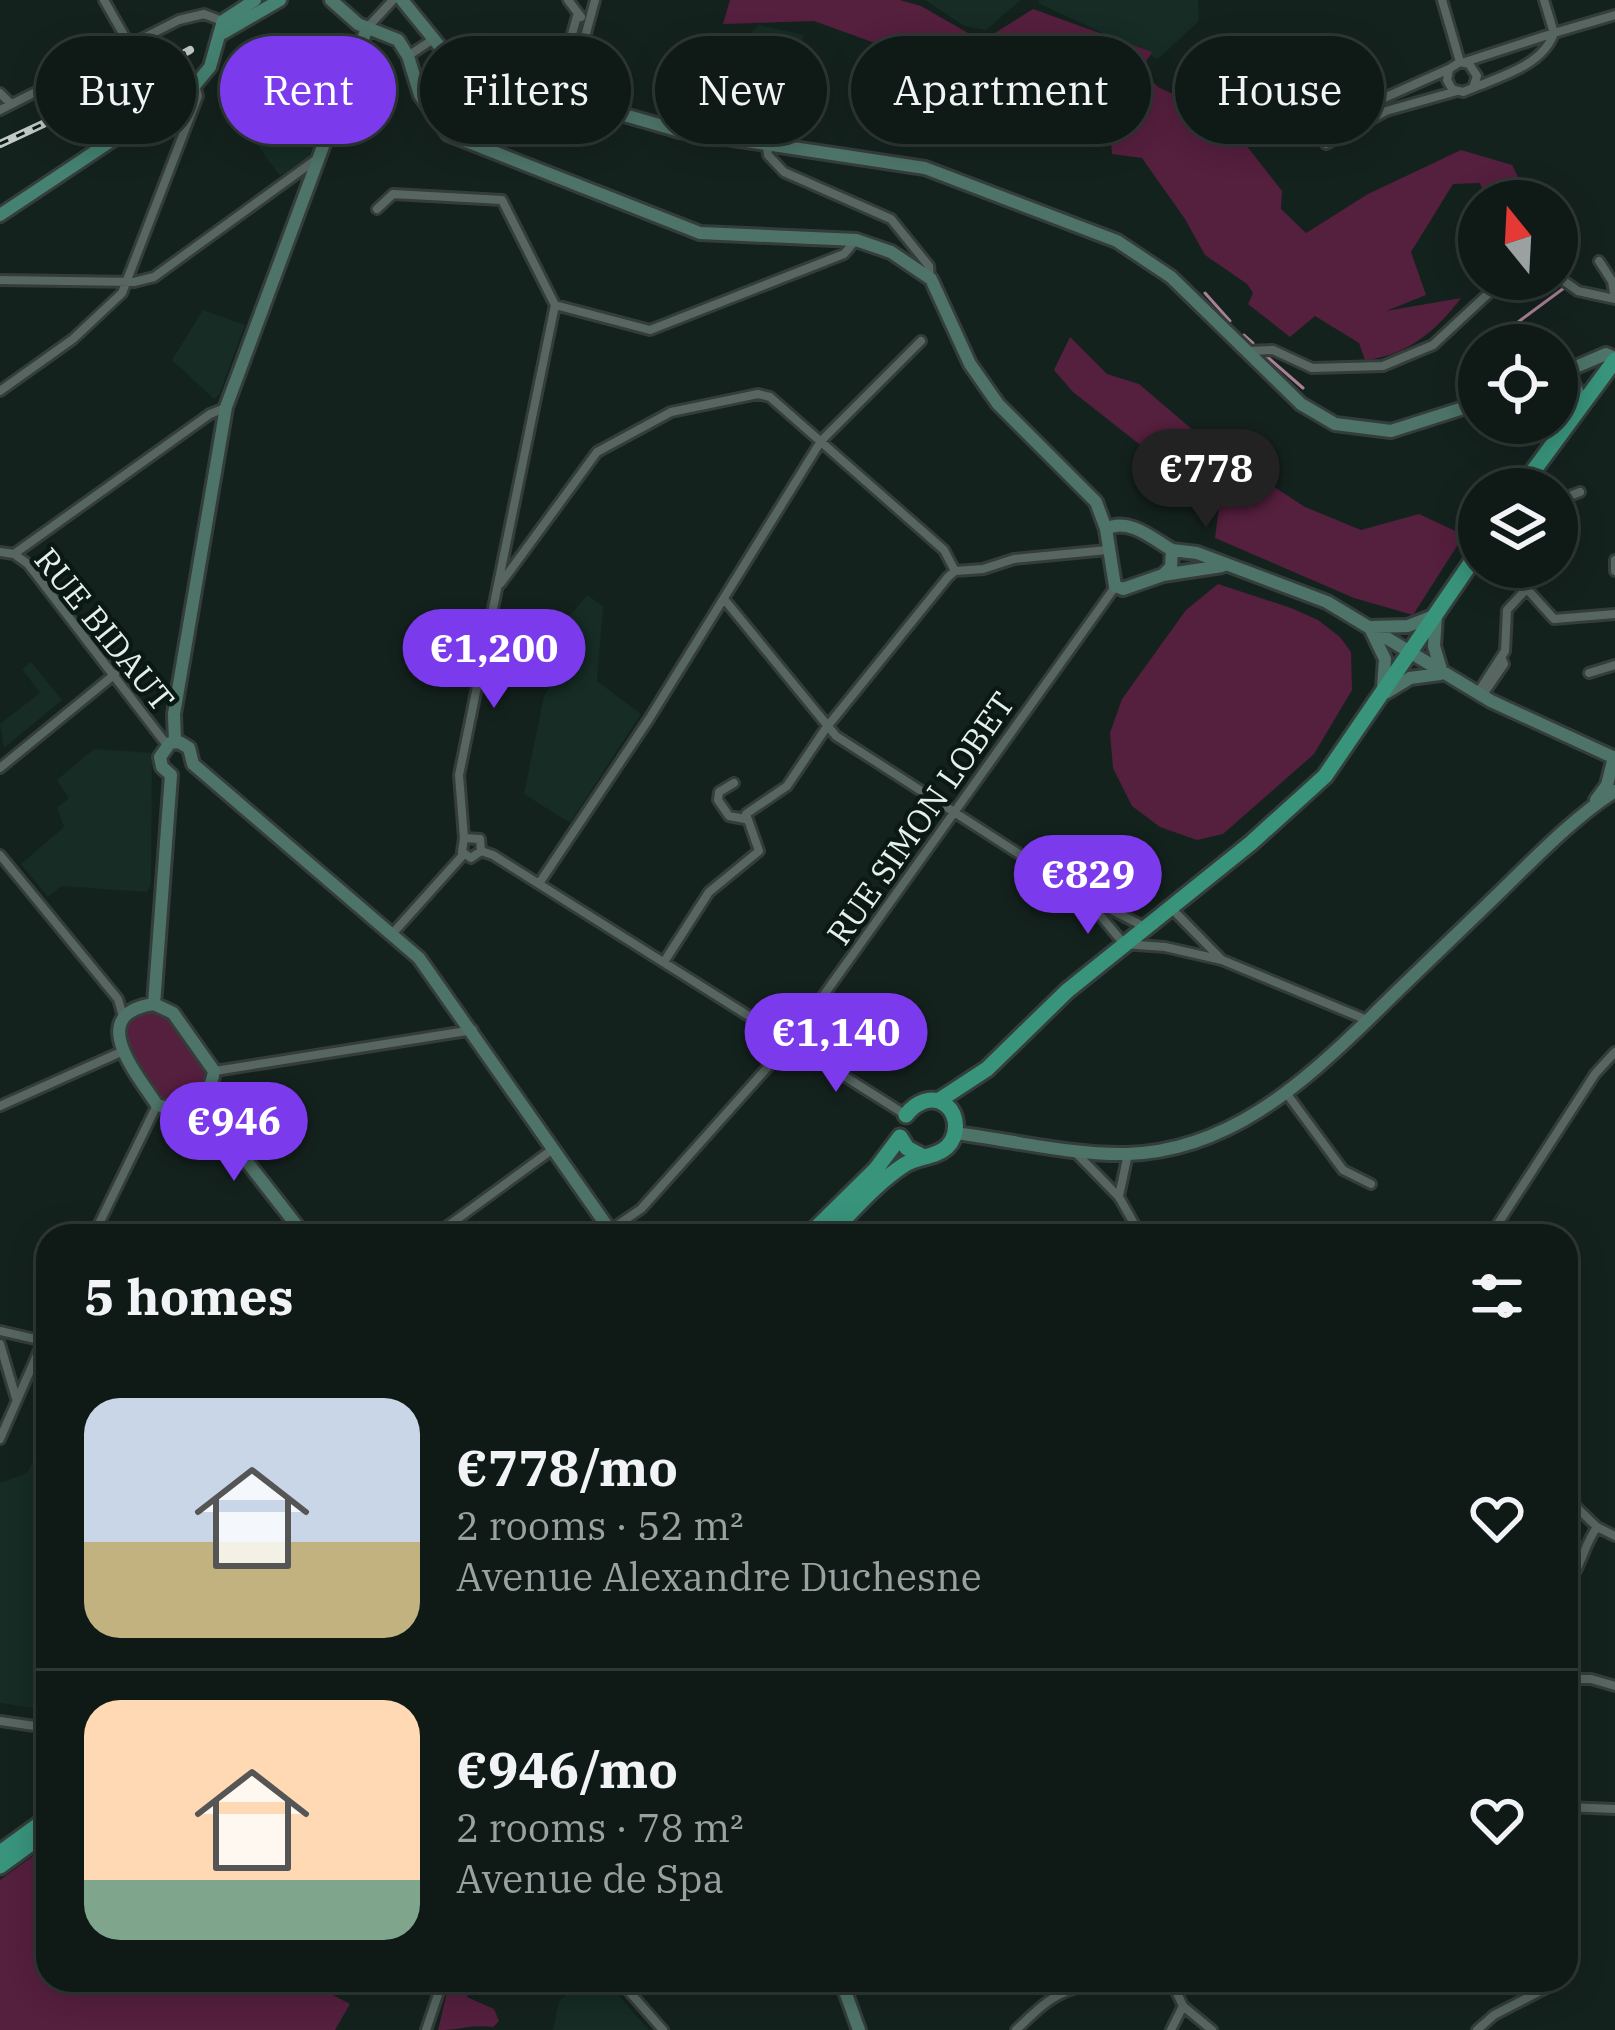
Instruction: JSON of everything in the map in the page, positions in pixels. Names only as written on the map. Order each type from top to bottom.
[{"type":"highway","points":[[1535,468],[1615,359]]},
{"type":"highway","points":[[906,1115],[919,1103],[938,1101],[987,1070],[1067,991],[1251,843],[1325,776],[1458,582]]},
{"type":"highway","points":[[840,1224],[905,1164],[939,1152],[987,1070]]},
{"type":"highway","points":[[938,1101],[948,1106],[955,1126]]},
{"type":"highway","points":[[820,1224],[876,1169],[900,1137],[907,1148],[922,1156]]},
{"type":"highway","points":[[0,1853],[36,1827]]},
{"type":"highway","points":[[0,1866],[36,1840]]},
{"type":"main road","points":[[196,84],[206,75],[223,27],[255,0]]},
{"type":"main road","points":[[223,27],[280,0]]},
{"type":"main road","points":[[0,215],[106,144]]},
{"type":"main road","points":[[900,1137],[906,1115]]},
{"type":"street","points":[[104,0],[124,36]]},
{"type":"street","points":[[331,0],[367,28],[398,40],[420,95],[448,134],[700,233],[856,240],[891,252],[931,279]]},
{"type":"street","points":[[154,1004],[171,775],[160,763],[171,744],[226,407],[367,28],[398,0],[429,36]]},
{"type":"street","points":[[568,0],[582,18]]},
{"type":"street","points":[[578,36],[582,18],[595,0]]},
{"type":"street","points":[[1442,0],[1463,62],[1476,71],[1473,88]]},
{"type":"street","points":[[1384,107],[1386,111],[1473,88],[1520,68],[1549,49],[1554,33],[1544,0]]},
{"type":"street","points":[[147,36],[195,15],[223,27]]},
{"type":"street","points":[[1384,95],[1463,62],[1615,15]]},
{"type":"street","points":[[408,56],[420,48]]},
{"type":"street","points":[[1449,69],[1447,80],[1457,92]]},
{"type":"street","points":[[0,110],[36,91]]},
{"type":"street","points":[[0,92],[10,104]]},
{"type":"street","points":[[631,118],[767,147],[925,168],[1117,242],[1171,278],[1318,417],[1351,428],[1391,431],[1458,410]]},
{"type":"street","points":[[0,391],[74,339],[113,304],[127,281],[180,144]]},
{"type":"street","points":[[767,147],[768,155],[784,172],[891,219],[929,266],[970,364],[998,404],[1096,502],[1106,529],[1115,586],[1124,589],[1163,575],[1222,566]]},
{"type":"street","points":[[0,280],[154,277],[317,159]]},
{"type":"street","points":[[282,185],[294,188],[300,204]]},
{"type":"street","points":[[376,209],[393,194],[502,200],[554,305],[459,775],[464,855]]},
{"type":"street","points":[[554,305],[650,331],[844,254],[856,240]]},
{"type":"street","points":[[1578,291],[1615,299],[1612,281],[1599,261]]},
{"type":"street","points":[[1250,351],[1273,350],[1312,368],[1383,366],[1433,345],[1481,300]]},
{"type":"street","points":[[540,882],[821,442],[921,341]]},
{"type":"street","points":[[1578,366],[1606,354],[1615,359]]},
{"type":"street","points":[[1578,393],[1582,402]]},
{"type":"street","points":[[496,590],[597,452],[663,416],[764,394],[944,550],[955,571]]},
{"type":"street","points":[[14,554],[226,407]]},
{"type":"street","points":[[1106,529],[1117,523],[1130,525],[1172,550],[1197,554],[1327,602],[1480,695],[1614,758],[1607,785],[1592,806]]},
{"type":"street","points":[[745,819],[750,810],[788,786],[826,728],[955,571],[983,569],[1014,559],[1107,550]]},
{"type":"street","points":[[1163,575],[1171,566],[1172,550]]},
{"type":"street","name":"RUE BIDAUT","points":[[0,552],[14,554],[35,573],[171,744]]},
{"type":"street","points":[[1615,560],[1615,571]]},
{"type":"street","name":"RUE SIMON LOBET","points":[[623,1224],[791,1041],[1115,586]]},
{"type":"street","points":[[1480,695],[1507,644],[1508,610],[1527,589],[1554,620],[1615,614]]},
{"type":"street","points":[[724,599],[826,728],[1087,897],[1145,927]]},
{"type":"street","points":[[1370,627],[1408,626],[1436,615],[1434,646],[1442,674]]},
{"type":"street","points":[[1370,627],[1385,658],[1382,697]]},
{"type":"street","points":[[1589,673],[1615,665]]},
{"type":"street","points":[[0,768],[115,674]]},
{"type":"street","points":[[1382,697],[1410,678],[1442,674]]},
{"type":"street","points":[[149,720],[174,714]]},
{"type":"street","points":[[171,744],[189,748],[193,764],[419,958],[606,1224]]},
{"type":"street","points":[[171,775],[183,774],[193,764]]},
{"type":"street","points":[[664,962],[710,892],[759,851],[757,837],[745,819],[729,816],[718,800],[719,791],[734,783]]},
{"type":"street","points":[[955,1126],[1075,1150],[1128,1154],[1237,1126],[1287,1094],[1561,833],[1615,791]]},
{"type":"street","points":[[462,834],[480,839],[481,851],[475,857],[464,855]]},
{"type":"street","points":[[481,851],[540,882],[906,1115]]},
{"type":"street","points":[[0,855],[118,999],[124,1020]]},
{"type":"street","points":[[393,933],[464,855]]},
{"type":"street","points":[[1087,897],[1124,944],[1165,947],[1222,961],[1367,1020]]},
{"type":"street","points":[[1170,907],[1222,961]]},
{"type":"street","points":[[154,1004],[173,1013],[214,1071],[211,1088],[201,1103],[185,1110],[157,1105],[121,1052],[119,1032],[124,1020],[154,1004]]},
{"type":"street","points":[[214,1071],[473,1030]]},
{"type":"street","points":[[0,1106],[121,1052]]},
{"type":"street","points":[[1498,1224],[1595,1074],[1615,1052]]},
{"type":"street","points":[[1287,1094],[1343,1170],[1371,1184]]},
{"type":"street","points":[[201,1103],[296,1224]]},
{"type":"street","points":[[99,1224],[157,1105]]},
{"type":"street","points":[[451,1224],[554,1150]]},
{"type":"street","points":[[1075,1150],[1119,1197],[1134,1224]]},
{"type":"street","points":[[1119,1197],[1128,1154]]},
{"type":"street","points":[[0,1331],[36,1339]]},
{"type":"street","points":[[0,1344],[17,1399]]},
{"type":"street","points":[[0,1439],[36,1360]]},
{"type":"street","points":[[1578,1509],[1615,1536]]},
{"type":"street","points":[[1578,1570],[1584,1544],[1597,1527]]},
{"type":"street","points":[[1578,1679],[1615,1686]]},
{"type":"street","points":[[0,1721],[36,1726]]},
{"type":"street","points":[[1578,1807],[1615,1809]]},
{"type":"street","points":[[426,2030],[439,1992]]},
{"type":"street","points":[[630,1992],[663,2030]]},
{"type":"street","points":[[845,1992],[859,2030]]},
{"type":"street","points":[[1016,2030],[1064,1992]]},
{"type":"street","points":[[1177,1992],[1183,2006],[1212,2030]]},
{"type":"street","points":[[1477,2030],[1494,2015],[1539,1992]]},
{"type":"street","points":[[1171,2030],[1183,2006]]},
{"type":"shaded area","points":[[730,0],[900,0],[921,6],[973,36],[856,36],[814,21],[723,24]]},
{"type":"shaded area","points":[[925,0],[1021,0],[986,30],[964,26]]},
{"type":"shaded area","points":[[1198,0],[1199,21],[1183,36],[1175,36],[1175,43],[1158,59],[1151,56],[1151,36],[1109,36],[1038,3]]},
{"type":"shaded area","points":[[1033,9],[1108,36],[990,36]]},
{"type":"shaded area","points":[[759,25],[804,35],[751,36]]},
{"type":"shaded area","points":[[1151,80],[1175,93],[1175,144],[1246,144],[1282,191],[1281,209],[1306,233],[1368,194],[1461,150],[1512,165],[1520,180],[1458,180],[1453,184],[1411,252],[1426,295],[1386,311],[1459,300],[1420,340],[1365,360],[1359,343],[1315,316],[1290,337],[1248,304],[1253,293],[1247,284],[1205,255],[1142,158],[1112,154],[1111,144],[1151,144]]},
{"type":"shaded area","points":[[257,144],[313,144],[308,157],[280,176]]},
{"type":"shaded area","points":[[203,310],[245,325],[214,399],[172,360]]},
{"type":"shaded area","points":[[1070,337],[1107,374],[1139,384],[1214,448],[1305,507],[1361,530],[1419,514],[1458,532],[1458,544],[1413,615],[1354,598],[1215,538],[1219,507],[1073,392],[1054,370]]},
{"type":"shaded area","points":[[1218,584],[1291,608],[1340,637],[1351,652],[1352,690],[1314,754],[1223,834],[1197,840],[1160,827],[1132,806],[1113,768],[1110,733],[1122,699],[1186,610]]},
{"type":"shaded area","points":[[587,595],[603,606],[597,681],[641,714],[570,823],[524,794],[544,696],[555,677],[537,666]]},
{"type":"shaded area","points":[[31,662],[62,700],[4,748],[0,724],[40,693],[22,669]]},
{"type":"shaded area","points":[[94,749],[152,753],[151,885],[147,892],[61,886],[48,897],[21,864],[64,827],[57,808],[69,798],[57,780]]},
{"type":"shaded area","points":[[148,1011],[168,1015],[206,1068],[206,1087],[193,1102],[165,1100],[136,1067],[127,1030]]},
{"type":"shaded area","points":[[36,1456],[36,1708],[0,1703],[0,1483],[27,1473]]},
{"type":"shaded area","points":[[36,1854],[36,1992],[327,1992],[350,2004],[335,2030],[0,2030],[0,1880]]},
{"type":"shaded area","points":[[447,1992],[468,1992],[467,1997],[494,2009],[499,2021],[493,2027],[438,2030]]},
{"type":"shaded area","points":[[570,1992],[616,1992],[649,2030],[553,2030],[559,2001]]},
{"type":"waterway","points":[[1205,293],[1230,321]]},
{"type":"waterway","points":[[1515,324],[1548,300]]},
{"type":"waterway","points":[[1244,335],[1253,343]]},
{"type":"waterway","points":[[1264,354],[1303,388]]},
{"type":"railway","points":[[0,144],[36,127]]}]
